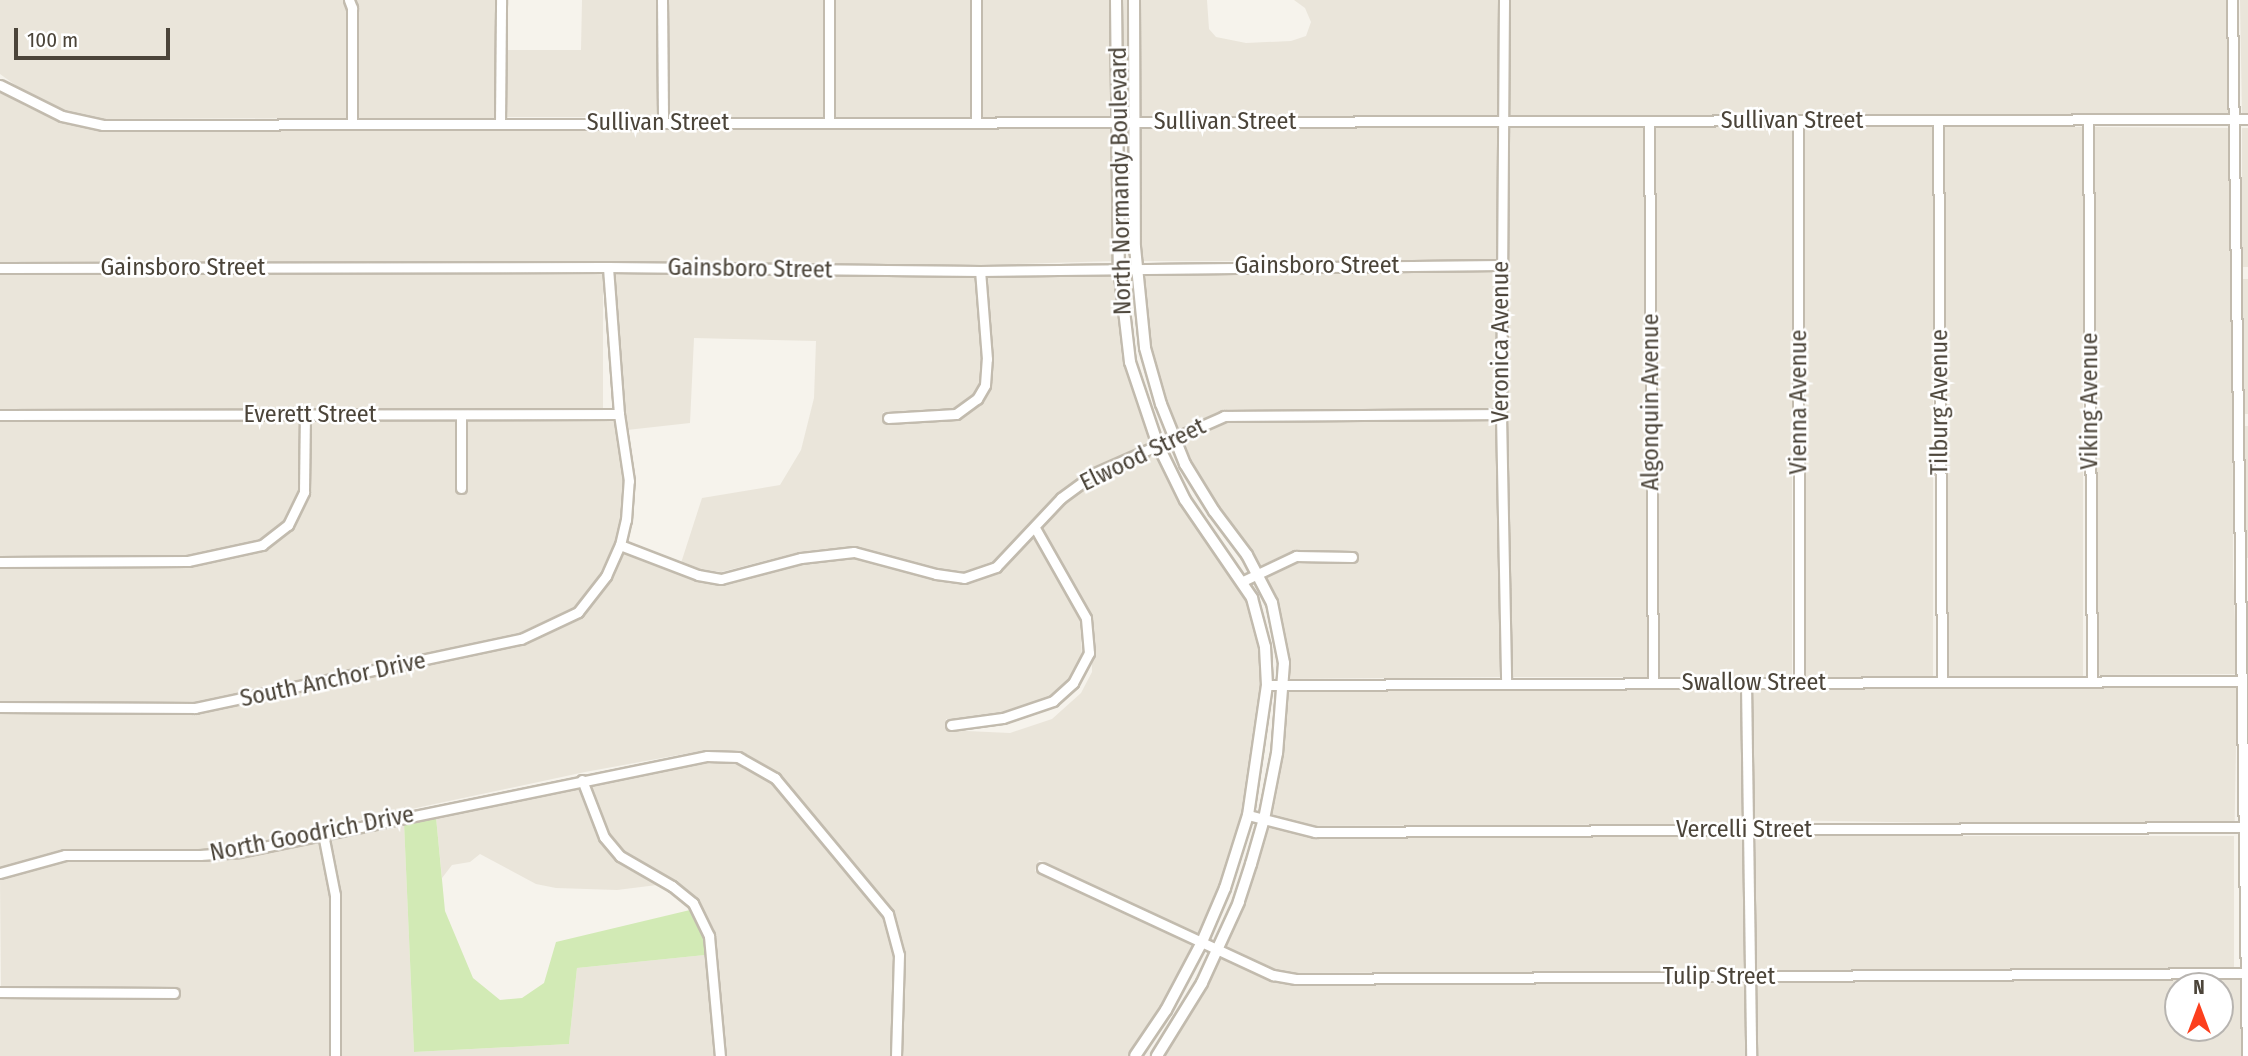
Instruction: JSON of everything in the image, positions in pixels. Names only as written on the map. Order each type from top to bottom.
[{"type":"street","points":[[349,0],[352,8],[352,124]]},
{"type":"street","points":[[500,123],[501,0]]},
{"type":"street","points":[[662,0],[663,123]]},
{"type":"street","points":[[829,0],[829,123]]},
{"type":"street","points":[[976,0],[976,123]]},
{"type":"street","name":"North Normandy Boulevard","points":[[1116,0],[1119,267],[1130,362],[1158,445],[1185,499],[1252,598],[1262,630],[1267,685],[1248,816],[1225,888],[1202,942],[1166,1010],[1135,1056]]},
{"type":"street","name":"North Normandy Boulevard","points":[[1134,0],[1136,267],[1145,348],[1173,438],[1202,491],[1257,574],[1277,621],[1284,685],[1277,753],[1264,820],[1238,902],[1189,1006],[1157,1056]]},
{"type":"street","name":"Veronica Avenue","points":[[1504,0],[1501,414],[1506,683]]},
{"type":"street","points":[[2232,0],[2237,273],[2243,420],[2242,681],[2247,1056]]},
{"type":"street","name":"Sullivan Street","points":[[0,85],[62,116],[103,125],[2088,121],[2248,118]]},
{"type":"street","name":"Vienna Avenue","points":[[1798,121],[1799,682]]},
{"type":"street","name":"Tilburg Avenue","points":[[1938,121],[1942,682]]},
{"type":"street","name":"Viking Avenue","points":[[2088,121],[2092,682]]},
{"type":"street","name":"Algonquin Avenue","points":[[1649,122],[1653,683]]},
{"type":"street","name":"Gainsboro Street","points":[[0,268],[980,271],[1119,267],[1501,265]]},
{"type":"street","name":"South Anchor Drive","points":[[0,707],[195,708],[521,639],[578,612],[597,591],[620,545],[626,520],[629,481],[619,414],[608,268]]},
{"type":"street","points":[[888,418],[956,414],[977,399],[985,385],[987,359],[980,271]]},
{"type":"street","points":[[2237,273],[2248,273]]},
{"type":"street","name":"Everett Street","points":[[0,415],[619,414]]},
{"type":"street","name":"Elwood Street","points":[[620,545],[698,575],[721,579],[800,558],[854,552],[936,574],[964,578],[996,567],[1061,498],[1095,473],[1224,415],[1501,414]]},
{"type":"street","points":[[0,562],[188,561],[262,545],[288,525],[304,492],[305,415]]},
{"type":"street","points":[[461,415],[461,488]]},
{"type":"street","points":[[951,725],[1003,718],[1053,701],[1073,683],[1089,653],[1086,618],[1035,528]]},
{"type":"street","points":[[1243,581],[1296,556],[1352,557]]},
{"type":"street","name":"Swallow Street","points":[[1267,685],[2242,681]]},
{"type":"street","points":[[1746,682],[1751,830],[1751,1056]]},
{"type":"street","name":"North Goodrich Drive","points":[[0,873],[65,855],[200,855],[239,852],[707,756],[738,757],[775,778],[888,914],[899,955],[895,1056]]},
{"type":"street","points":[[582,780],[604,837],[620,856],[672,886],[693,903],[709,936],[720,1056]]},
{"type":"street","name":"Vercelli Street","points":[[1248,816],[1315,832],[2243,827]]},
{"type":"street","points":[[323,834],[335,895],[335,1056]]},
{"type":"street","name":"Tulip Street","points":[[1042,868],[1273,975],[1296,979],[2245,973]]},
{"type":"street","points":[[0,992],[174,993]]},
{"type":"shaded area","points":[[0,0],[343,0],[347,9],[347,118],[104,119],[63,110],[29,95],[0,74]]},
{"type":"shaded area","points":[[355,0],[496,0],[496,118],[355,118]]},
{"type":"shaded area","points":[[582,0],[657,0],[658,117],[505,117],[506,50],[581,50]]},
{"type":"shaded area","points":[[667,0],[824,0],[824,117],[667,117]]},
{"type":"shaded area","points":[[834,0],[970,0],[970,117],[834,117]]},
{"type":"shaded area","points":[[981,0],[1110,0],[1110,117],[981,117]]},
{"type":"shaded area","points":[[1121,0],[1129,0],[1129,116],[1121,116]]},
{"type":"shaded area","points":[[1139,0],[1207,0],[1209,29],[1216,37],[1246,43],[1291,41],[1306,36],[1311,22],[1305,8],[1294,0],[1499,0],[1498,116],[1140,116]]},
{"type":"shaded area","points":[[1510,0],[2229,0],[2229,116],[1510,116]]},
{"type":"shaded area","points":[[2240,0],[2248,0],[2248,116],[2242,116]]},
{"type":"shaded area","points":[[0,88],[25,106],[61,122],[103,131],[1113,128],[1114,261],[979,265],[612,261],[0,262]]},
{"type":"shaded area","points":[[1655,127],[1792,127],[1792,677],[1655,677]]},
{"type":"shaded area","points":[[1803,127],[1933,127],[1933,677],[1803,677]]},
{"type":"shaded area","points":[[1944,127],[2083,127],[2083,676],[1944,676]]},
{"type":"shaded area","points":[[2094,127],[2232,128],[2233,570],[2237,674],[2098,675]]},
{"type":"shaded area","points":[[1140,128],[1497,128],[1497,261],[1140,261]]},
{"type":"shaded area","points":[[1508,128],[1644,128],[1648,677],[1511,677],[1506,414]]},
{"type":"shaded area","points":[[2242,128],[2248,128],[2248,267],[2242,267]]},
{"type":"shaded area","points":[[1495,271],[1495,408],[1224,410],[1176,430],[1150,347],[1142,273]]},
{"type":"shaded area","points":[[0,274],[603,274],[603,409],[0,409]]},
{"type":"shaded area","points":[[614,274],[975,277],[982,359],[980,383],[973,395],[955,408],[942,411],[883,412],[884,424],[957,420],[982,402],[990,385],[993,360],[985,277],[1114,274],[1125,364],[1151,442],[1093,468],[1058,493],[993,561],[964,572],[936,568],[854,546],[800,552],[721,572],[699,569],[681,563],[702,498],[780,485],[801,450],[814,398],[816,341],[694,338],[690,423],[627,430]]},
{"type":"shaded area","points":[[2242,279],[2248,279],[2248,414],[2243,414]]},
{"type":"shaded area","points":[[615,420],[623,481],[621,519],[615,543],[593,587],[575,607],[519,633],[194,702],[0,701],[0,568],[188,567],[264,551],[291,530],[309,495],[310,421],[456,421],[456,494],[466,494],[466,421]]},
{"type":"shaded area","points":[[1496,420],[1500,677],[1289,679],[1282,619],[1265,577],[1297,562],[1357,564],[1358,552],[1296,550],[1259,566],[1218,507],[1181,441],[1225,422]]},
{"type":"shaded area","points":[[0,421],[299,421],[299,491],[284,521],[260,539],[225,549],[188,555],[0,556]]},
{"type":"shaded area","points":[[2243,426],[2248,426],[2248,558],[2243,558]]},
{"type":"shaded area","points":[[1156,452],[1181,503],[1247,600],[1260,648],[1261,685],[1242,814],[1221,885],[1199,934],[1039,860],[1035,871],[1194,945],[1161,1007],[1129,1056],[902,1056],[904,955],[891,910],[779,774],[738,752],[706,750],[585,772],[238,846],[200,849],[64,849],[0,867],[0,713],[196,714],[522,645],[581,616],[601,594],[623,552],[696,581],[720,585],[802,564],[853,558],[934,580],[964,584],[999,571],[1034,537],[1081,620],[1082,668],[1074,685],[1048,708],[1008,721],[946,719],[945,730],[1010,733],[1052,719],[1081,693],[1092,672],[1091,618],[1042,529],[1064,503],[1098,479]]},
{"type":"shaded area","points":[[1752,679],[2237,687],[2235,828],[1750,820]]},
{"type":"shaded area","points":[[1741,689],[1745,824],[1316,826],[1271,815],[1282,754],[1289,691]]},
{"type":"shaded area","points":[[707,762],[736,763],[771,783],[883,918],[894,956],[890,1056],[725,1056],[713,932],[696,899],[675,881],[623,851],[609,834],[590,785]]},
{"type":"shaded area","points":[[579,787],[601,841],[617,861],[657,885],[617,890],[556,888],[536,884],[480,854],[470,862],[452,865],[442,878],[436,817]]},
{"type":"shaded area","points":[[404,823],[414,1052],[569,1044],[577,968],[705,955],[714,1056],[341,1056],[340,895],[330,839]]},
{"type":"shaded area","points":[[1268,826],[1316,838],[1745,836],[1745,971],[1296,973],[1274,969],[1225,946],[1243,904]]},
{"type":"shaded area","points":[[1756,836],[2234,836],[2234,971],[1756,971]]},
{"type":"shaded area","points":[[319,841],[330,895],[330,1056],[0,1056],[0,998],[179,999],[179,987],[1,986],[0,880],[65,861],[200,861],[240,858]]},
{"type":"shaded area","points":[[1220,956],[1271,981],[1296,985],[1745,983],[1746,1056],[1163,1056],[1193,1010]]},
{"type":"shaded area","points":[[2234,979],[2240,979],[2242,1056],[1756,1056],[1755,983],[2164,980],[2164,1042],[2234,1042]]},
{"type":"green space","points":[[436,817],[445,911],[473,978],[500,1000],[522,998],[544,983],[556,942],[690,910],[704,937],[705,955],[577,968],[569,1044],[414,1052],[404,823]]}]
